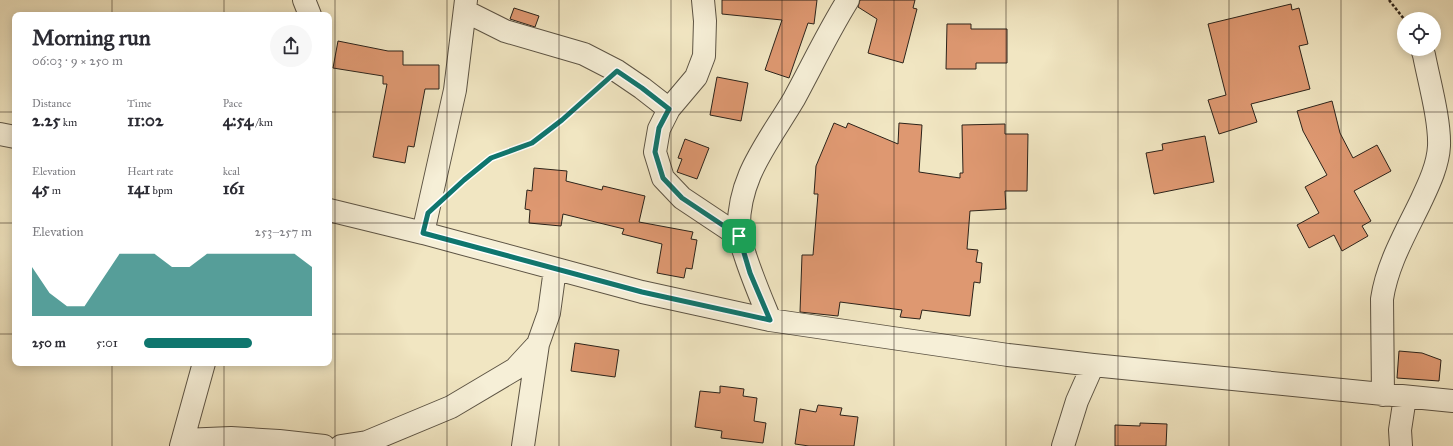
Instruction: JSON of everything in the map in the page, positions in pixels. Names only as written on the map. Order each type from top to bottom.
[{"type":"street","points":[[304,0],[309,12]]},
{"type":"street","points":[[703,0],[705,21],[704,56],[696,77],[669,109],[659,128],[655,152],[663,178],[682,198],[739,236]]},
{"type":"street","points":[[770,320],[750,273],[739,236],[739,217],[748,175],[794,99],[848,0]]},
{"type":"street","points":[[426,223],[455,90],[466,6],[505,31],[584,54],[617,71],[669,109]]},
{"type":"street","points":[[1382,395],[1382,299],[1384,284],[1390,265],[1434,169],[1439,146],[1437,120],[1424,56]]},
{"type":"street","points":[[0,134],[12,136]]},
{"type":"street","points":[[332,210],[426,223],[555,269],[642,292],[770,320],[1008,355],[1382,395],[1453,401]]},
{"type":"street","points":[[523,446],[538,344],[548,313],[555,269]]},
{"type":"street","points":[[341,446],[367,442],[451,407],[515,369],[538,344]]},
{"type":"street","points":[[1063,446],[1078,401],[1093,365]]},
{"type":"street","points":[[203,366],[182,443],[232,438],[324,446]]},
{"type":"street","points":[[1401,446],[1400,430],[1405,397]]},
{"type":"path","points":[[1389,0],[1398,12]]},
{"type":"path","points":[[426,223],[464,180],[491,158],[532,143],[562,120],[617,71]]},
{"type":"building","points":[[722,0],[817,0],[814,24],[808,23],[789,78],[765,70],[782,20],[722,14]]},
{"type":"building","points":[[860,0],[915,0],[913,8],[917,9],[903,63],[868,53],[877,19],[858,7]]},
{"type":"building","points":[[1291,4],[1292,10],[1299,8],[1308,44],[1299,46],[1310,89],[1251,104],[1257,122],[1219,134],[1208,100],[1226,95],[1208,24]]},
{"type":"building","points":[[514,8],[539,16],[535,27],[510,19]]},
{"type":"building","points":[[947,24],[971,24],[971,29],[1007,29],[1007,63],[976,63],[976,69],[946,69]]},
{"type":"building","points":[[338,41],[388,51],[403,51],[403,65],[439,65],[439,89],[425,89],[414,147],[408,146],[405,163],[373,157],[387,84],[383,84],[383,76],[333,68]]},
{"type":"building","points":[[717,77],[748,83],[741,121],[710,115]]},
{"type":"building","points":[[1332,101],[1340,133],[1353,158],[1377,145],[1391,171],[1354,191],[1371,221],[1362,226],[1368,236],[1342,251],[1334,235],[1309,248],[1297,225],[1319,213],[1305,187],[1327,175],[1303,131],[1297,111]]},
{"type":"building","points":[[834,123],[846,128],[848,123],[898,144],[899,123],[922,125],[919,172],[960,178],[960,173],[963,173],[962,125],[1005,124],[1005,134],[1028,134],[1027,191],[1005,191],[1006,209],[970,211],[967,249],[978,250],[976,262],[982,263],[980,283],[974,282],[970,316],[922,310],[920,319],[900,317],[902,310],[840,302],[838,316],[800,312],[802,255],[813,255],[818,194],[814,194],[816,166]]},
{"type":"building","points":[[1205,136],[1214,182],[1154,194],[1146,153],[1163,150],[1162,144]]},
{"type":"building","points":[[685,139],[709,148],[697,179],[677,172],[682,159],[678,158]]},
{"type":"building","points":[[534,168],[567,171],[566,181],[602,190],[603,186],[645,196],[639,222],[693,232],[691,239],[697,240],[692,269],[686,268],[684,278],[657,273],[662,244],[622,234],[624,229],[563,214],[561,226],[529,223],[530,210],[525,209],[527,190],[532,191]]},
{"type":"building","points":[[575,343],[619,350],[615,377],[571,371]]},
{"type":"building","points":[[1399,351],[1422,353],[1441,360],[1439,381],[1397,378]]},
{"type":"building","points":[[720,386],[744,389],[743,396],[757,398],[754,421],[766,423],[763,443],[721,438],[722,431],[695,427],[700,391],[720,393]]},
{"type":"building","points":[[818,405],[842,408],[840,415],[858,417],[854,446],[809,446],[795,444],[800,409],[816,412]]},
{"type":"building","points":[[1140,423],[1167,424],[1166,446],[1115,446],[1115,425],[1140,426]]},
{"type":"route","points":[[617,71],[669,109],[659,128],[655,152],[663,178],[682,198],[739,236],[750,273],[770,320],[642,292],[423,233],[428,213],[464,180],[491,158],[532,143],[562,120],[617,71]]}]
